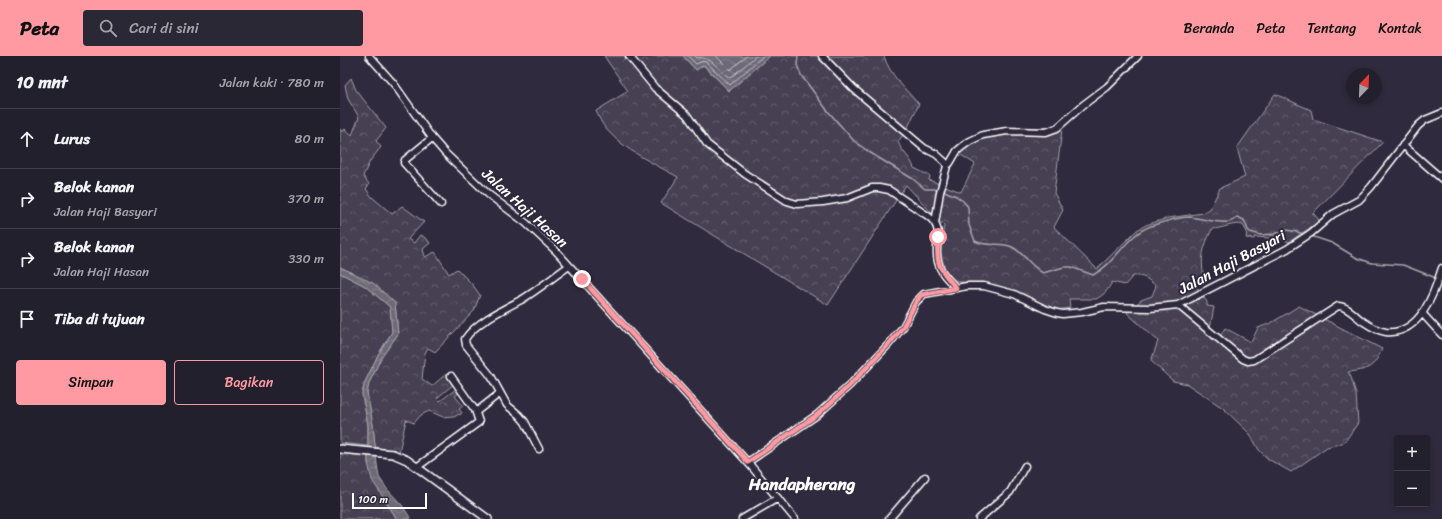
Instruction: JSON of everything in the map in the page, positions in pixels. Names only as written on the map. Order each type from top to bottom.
[{"type":"street","name":"Jalan Haji Hasan","points":[[369,56],[394,84],[432,138],[445,153],[488,194],[544,238],[748,462],[796,519]]},
{"type":"street","points":[[629,56],[655,88],[687,115],[707,144],[745,174],[787,201],[804,204],[837,200],[856,196],[872,188],[879,188],[889,190],[928,216],[935,223]]},
{"type":"street","points":[[822,56],[854,89],[924,148],[940,158],[947,166]]},
{"type":"street","points":[[956,288],[941,270],[937,262],[938,237],[935,223],[940,190],[947,166],[957,151],[970,141],[983,135],[1007,131],[1046,132],[1057,128],[1082,105],[1111,84],[1138,56]]},
{"type":"street","name":"Jalan Haji Basyari","points":[[748,462],[817,415],[850,385],[903,327],[921,295],[974,286],[1002,290],[1014,294],[1051,312],[1063,314],[1082,312],[1104,307],[1150,308],[1178,305],[1287,249],[1308,235],[1333,214],[1365,195],[1423,121],[1442,113]]},
{"type":"street","points":[[432,138],[405,160],[404,163],[441,204]]},
{"type":"street","points":[[1403,145],[1442,179]]},
{"type":"street","points":[[540,449],[525,422],[507,405],[491,376],[466,345],[465,339],[484,321],[521,300],[569,266]]},
{"type":"street","points":[[1178,305],[1237,354],[1248,361],[1262,356],[1338,306],[1344,308],[1363,322],[1386,332],[1406,328],[1414,323],[1430,301],[1442,268]]},
{"type":"street","points":[[1422,313],[1442,335]]},
{"type":"street","points":[[417,467],[478,424],[479,421],[476,412],[451,376]]},
{"type":"street","points":[[476,412],[500,393]]},
{"type":"street","points":[[340,449],[393,454],[406,460],[488,519]]},
{"type":"street","points":[[979,519],[1010,492],[1025,466]]},
{"type":"street","points":[[894,518],[925,477]]},
{"type":"street","points":[[742,519],[778,498]]},
{"type":"green space","points":[[604,56],[683,56],[696,70],[703,65],[729,91],[770,56],[884,56],[886,63],[894,75],[919,104],[907,129],[898,142],[900,146],[911,161],[914,168],[930,176],[929,180],[961,192],[975,164],[953,150],[967,140],[983,132],[1002,128],[1032,127],[1062,130],[1054,193],[1063,210],[1054,227],[1097,269],[1137,230],[1146,225],[1168,218],[1203,213],[1210,209],[1220,188],[1245,177],[1237,148],[1275,94],[1311,110],[1313,119],[1383,142],[1313,213],[1320,221],[1289,242],[1271,235],[1269,238],[1246,238],[1247,232],[1243,225],[1239,224],[1212,229],[1206,242],[1202,258],[1204,278],[1193,282],[1207,302],[1207,306],[1214,307],[1209,334],[1217,341],[1225,328],[1251,342],[1258,328],[1271,323],[1299,306],[1382,349],[1370,367],[1348,372],[1356,394],[1358,423],[1346,440],[1340,444],[1327,447],[1291,472],[1268,459],[1259,450],[1250,434],[1223,408],[1187,384],[1173,381],[1151,361],[1158,341],[1127,313],[1141,300],[1152,296],[1156,286],[1150,281],[1143,277],[1133,276],[1125,285],[1112,282],[1106,292],[1096,299],[1069,299],[1070,308],[1057,310],[1008,289],[980,283],[960,282],[952,279],[945,269],[940,251],[944,226],[906,185],[828,305],[661,203],[678,177],[640,156],[622,144],[605,128],[596,111],[628,91]]},
{"type":"green space","points":[[351,78],[356,90],[386,128],[376,141],[381,147],[370,161],[363,176],[369,184],[366,189],[372,197],[392,214],[402,206],[424,222],[408,239],[414,243],[420,235],[427,239],[430,243],[423,249],[425,257],[435,252],[449,274],[457,269],[472,284],[480,295],[474,311],[435,352],[428,348],[425,353],[422,379],[432,386],[446,374],[454,384],[437,398],[440,401],[456,389],[459,393],[455,396],[463,406],[459,409],[462,413],[454,417],[443,417],[429,411],[421,415],[414,423],[406,420],[399,452],[375,447],[373,425],[367,393],[369,383],[381,358],[398,334],[395,303],[372,283],[340,267],[340,129],[342,132],[345,129],[352,135],[359,117],[348,99],[345,85]]},
{"type":"green space","points":[[340,273],[365,286],[390,307],[392,332],[378,355],[365,382],[362,394],[368,425],[368,446],[340,443]]},
{"type":"green space","points":[[340,453],[368,456],[368,463],[388,505],[397,519],[340,519]]},
{"type":"water","points":[[683,56],[770,56],[729,91],[704,65],[696,70]]},
{"type":"water","points":[[340,267],[373,283],[395,303],[398,334],[381,358],[369,383],[367,393],[373,425],[379,477],[387,489],[402,505],[411,519],[397,519],[372,480],[368,463],[368,425],[362,394],[365,382],[378,355],[392,332],[390,307],[365,286],[340,273]]},
{"type":"waterway","points":[[798,56],[797,65],[801,75],[827,110],[854,141],[913,179],[925,189],[939,189]]},
{"type":"waterway","points":[[942,190],[956,196],[968,207],[969,225],[975,241],[984,244],[1007,245],[1012,247],[1043,273],[1064,267],[1071,267],[1093,275],[1108,264],[1128,242],[1142,230],[1160,223],[1180,218],[1190,217],[1216,222],[1229,222],[1237,217],[1244,220],[1250,232],[1261,235],[1274,234],[1286,230],[1305,234]]},
{"type":"waterway","points":[[1311,236],[1332,243],[1357,258],[1372,263],[1403,265],[1436,278]]},
{"type":"district","name":"Handapherang","points":[[802,484]]},
{"type":"route","points":[[582,279],[748,462],[762,451],[817,415],[850,385],[903,327],[921,295],[956,288],[946,277],[937,262],[938,237]]}]
